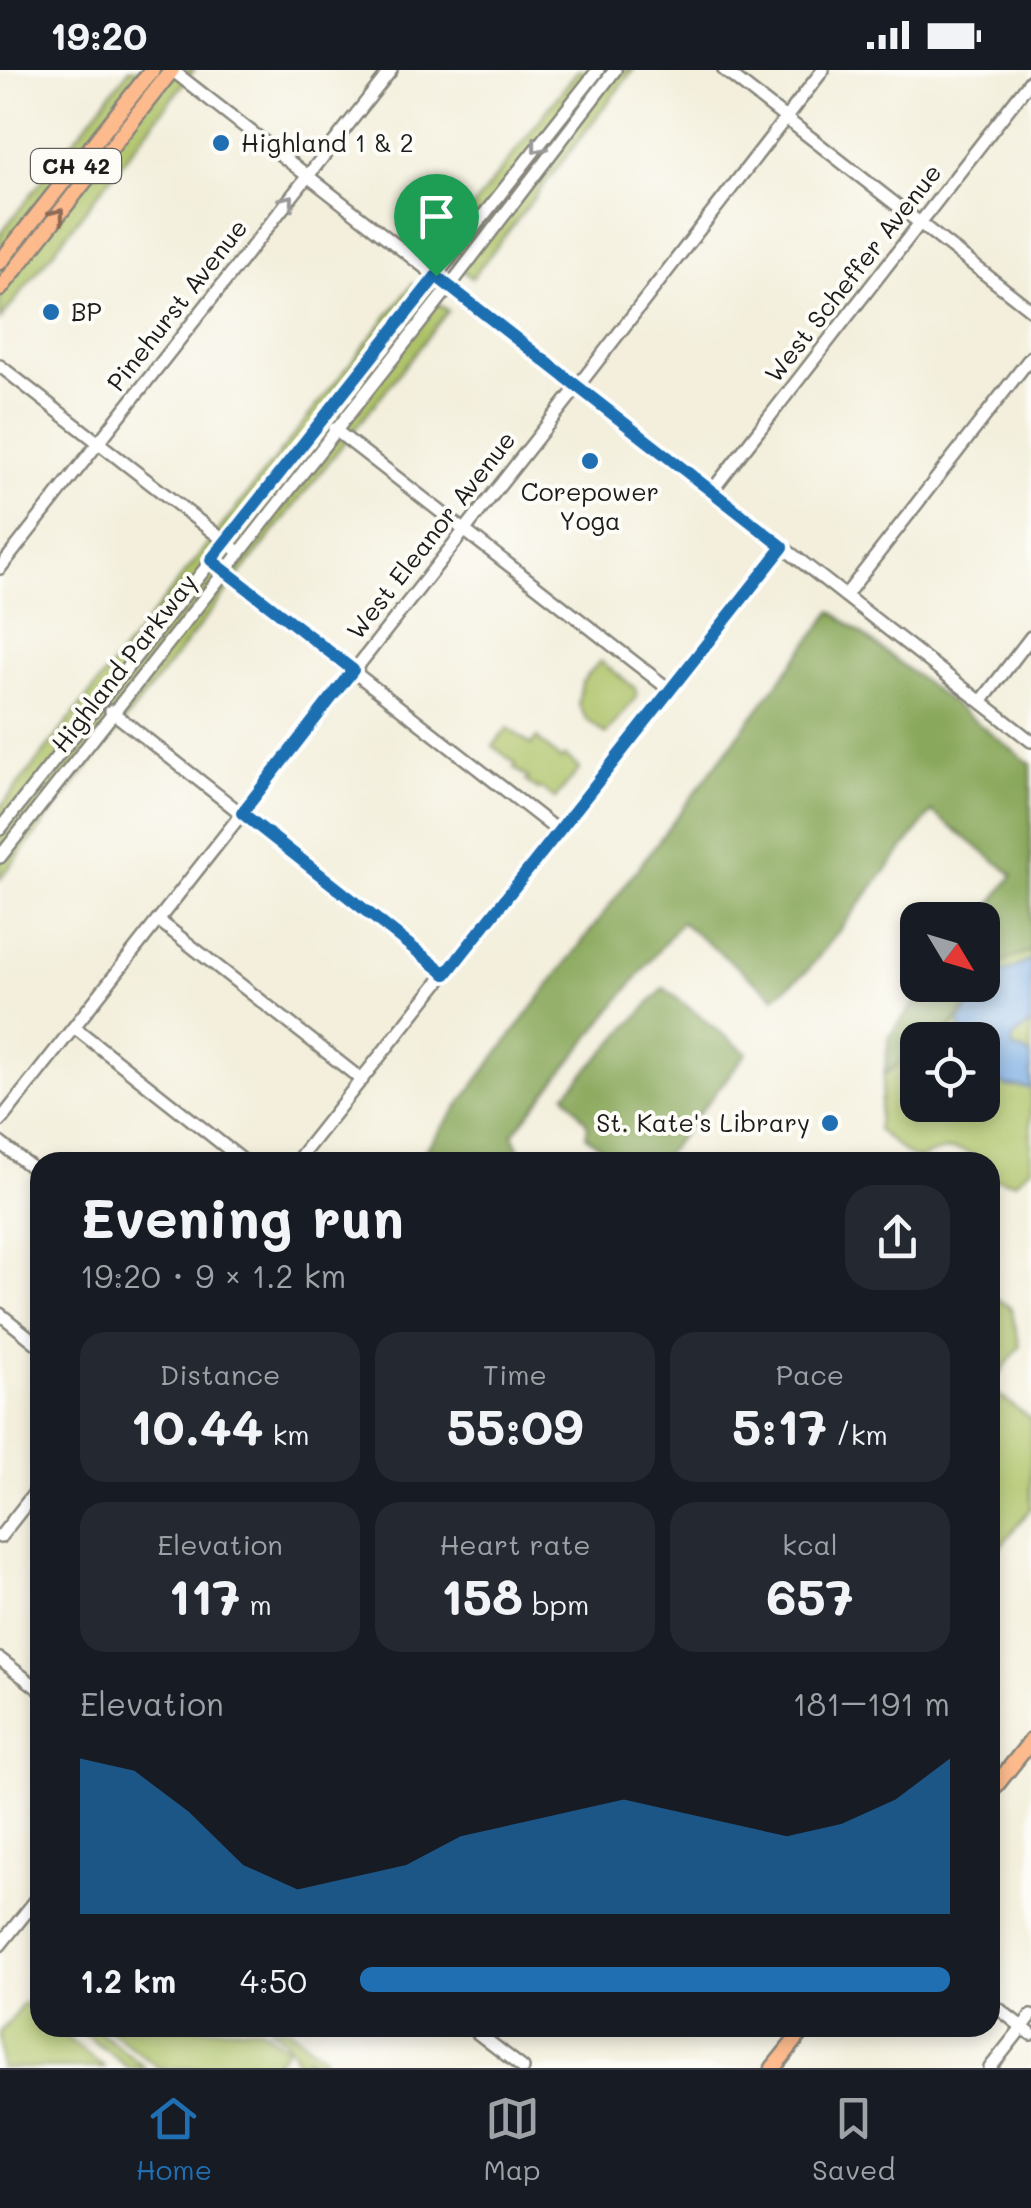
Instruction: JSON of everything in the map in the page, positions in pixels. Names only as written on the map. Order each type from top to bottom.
[{"type":"main road","name":"CH 42","points":[[0,262],[152,70]]},
{"type":"main road","name":"CH 42","points":[[0,290],[172,70]]},
{"type":"main road","points":[[1000,1780],[1031,1741]]},
{"type":"main road","points":[[773,2068],[798,2037]]},
{"type":"street","points":[[172,70],[1031,741]]},
{"type":"street","name":"Pinehurst Avenue","points":[[0,568],[391,70]]},
{"type":"street","name":"Highland Parkway","points":[[0,829],[598,70]]},
{"type":"street","name":"Highland Parkway","points":[[0,857],[450,287],[615,70]]},
{"type":"street","points":[[724,70],[1031,310]]},
{"type":"street","name":"West Eleanor Avenue","points":[[0,1121],[823,70]]},
{"type":"street","name":"West Scheffer Avenue","points":[[711,492],[1031,80]]},
{"type":"street","points":[[845,596],[1031,357]]},
{"type":"street","points":[[0,366],[240,553]]},
{"type":"street","points":[[324,420],[670,690]]},
{"type":"street","points":[[304,1152],[783,547]]},
{"type":"street","points":[[211,560],[558,831]]},
{"type":"street","points":[[981,702],[1031,637]]},
{"type":"street","points":[[99,702],[446,974]]},
{"type":"street","points":[[158,920],[362,1080]]},
{"type":"street","points":[[74,1027],[232,1152]]},
{"type":"street","points":[[0,1142],[30,1166]]},
{"type":"street","points":[[0,1314],[30,1338]]},
{"type":"street","points":[[0,1537],[30,1499]]},
{"type":"street","points":[[2,1664],[30,1683]]},
{"type":"street","points":[[0,1945],[30,1908]]},
{"type":"street","points":[[1000,2010],[1027,2031]]},
{"type":"street","points":[[990,2068],[1027,2031],[1031,2016]]},
{"type":"street","points":[[483,2037],[523,2068]]},
{"type":"green space","points":[[129,70],[194,70],[0,320],[0,234]]},
{"type":"green space","points":[[578,70],[633,70],[472,278],[439,251]]},
{"type":"green space","points":[[413,284],[448,311],[0,879],[0,808]]},
{"type":"green space","points":[[832,611],[1031,764],[1031,951],[1000,965],[1000,902],[993,902],[1013,875],[932,812],[808,970],[775,997],[681,922],[513,1134],[521,1152],[424,1152]]},
{"type":"green space","points":[[600,661],[635,688],[637,696],[606,734],[587,720],[578,704],[582,682]]},
{"type":"green space","points":[[508,728],[531,745],[537,738],[561,760],[565,756],[578,767],[555,799],[526,781],[528,778],[514,768],[516,764],[493,746]]},
{"type":"green space","points":[[1031,951],[1031,1167],[1015,1182],[1000,1180],[1000,1152],[904,1152],[877,1130],[884,1075],[900,1063],[900,1122],[1000,1122],[1000,1022],[958,1022],[968,1002],[1000,1002],[1000,965]]},
{"type":"green space","points":[[664,988],[747,1053],[668,1152],[608,1152],[586,1136],[588,1125],[565,1094]]},
{"type":"green space","points":[[916,1002],[968,1002],[956,1022],[900,1022],[900,1063],[884,1074],[889,1036]]},
{"type":"green space","points":[[1000,1301],[1011,1308],[1020,1346],[1000,1373]]},
{"type":"green space","points":[[1000,1396],[1031,1419],[1031,1508],[1000,1547]]},
{"type":"green space","points":[[24,2003],[30,2008],[30,2037],[65,2037],[105,2068],[0,2068],[0,2033]]},
{"type":"green space","points":[[89,2037],[106,2037],[146,2068],[129,2068]]},
{"type":"green space","points":[[118,2037],[272,2037],[287,2048],[272,2068],[159,2068]]},
{"type":"green space","points":[[281,2037],[298,2037],[324,2057],[319,2064],[307,2057],[308,2068],[298,2068]]},
{"type":"water","points":[[1031,960],[1031,1024],[1013,1038],[1012,1045],[1031,1057],[1031,1088],[1000,1082],[1000,1022],[961,1022],[971,1002],[1000,1002],[1000,975]]},
{"type":"place","name":"Highland 1 & 2","points":[[221,143]]},
{"type":"place","name":"BP","points":[[51,312]]},
{"type":"place","name":"Corepower Yoga","points":[[590,461]]},
{"type":"place","name":"St. Kate's Library","points":[[830,1123]]},
{"type":"route","points":[[436,276],[783,547],[446,974],[242,813],[353,670],[211,560],[436,276]]}]
